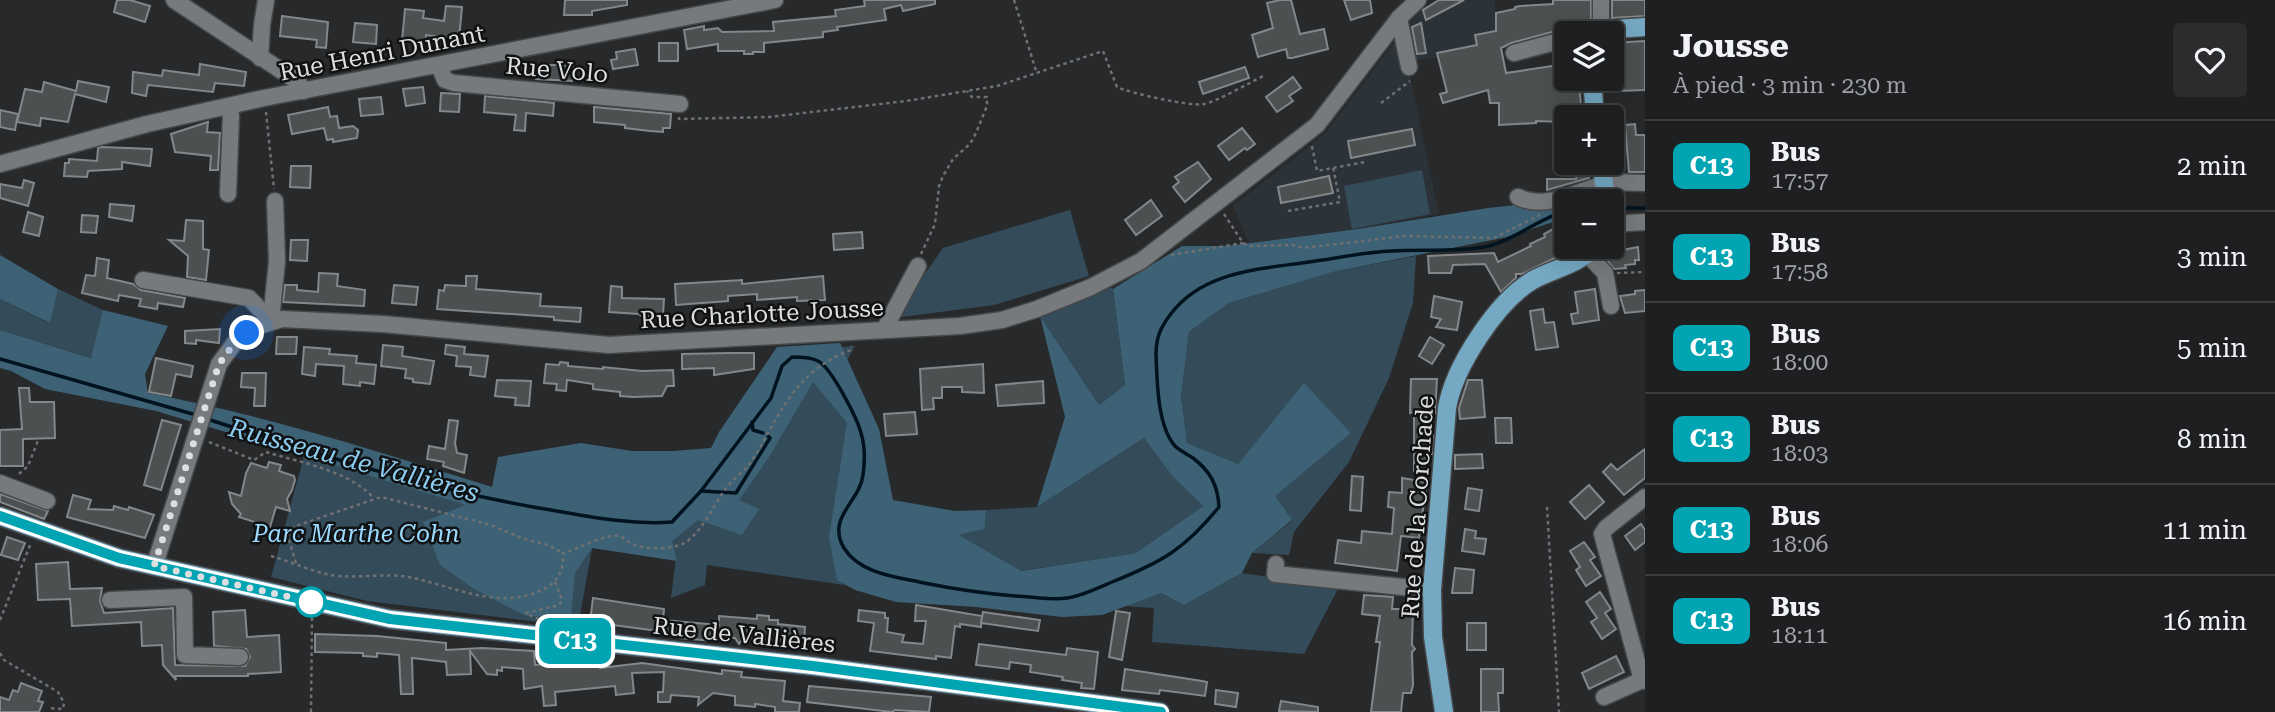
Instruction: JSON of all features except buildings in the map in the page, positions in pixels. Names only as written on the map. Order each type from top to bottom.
[{"type":"main road","points":[[1624,28],[1645,27]]},
{"type":"main road","name":"Rue de la Corchade","points":[[1444,712],[1433,637],[1432,590],[1447,408],[1457,376],[1469,353],[1516,292],[1573,259]]},
{"type":"main road","name":"Rue de Vallières","points":[[0,516],[119,558],[390,619],[813,666],[1055,705],[1160,712]]},
{"type":"street","points":[[174,0],[297,81],[304,91]]},
{"type":"street","points":[[260,58],[266,0]]},
{"type":"street","name":"Rue Henri Dunant","points":[[0,164],[74,142],[264,98],[775,0]]},
{"type":"street","name":"Rue Charlotte Jousse","points":[[154,566],[219,364],[226,351],[247,333],[271,321],[296,318],[383,324],[609,345],[982,325],[1002,320],[1091,287],[1147,256],[1317,125],[1399,18],[1419,0]]},
{"type":"street","points":[[1601,0],[1601,21]]},
{"type":"street","points":[[1399,18],[1409,67]]},
{"type":"street","points":[[1514,53],[1554,42]]},
{"type":"street","name":"Rue Volo","points":[[439,66],[445,80],[454,83],[680,104]]},
{"type":"street","points":[[276,69],[287,94]]},
{"type":"street","points":[[228,194],[231,116],[229,106]]},
{"type":"street","points":[[1610,189],[1645,183]]},
{"type":"street","points":[[1518,197],[1528,202],[1554,200]]},
{"type":"street","points":[[271,321],[277,261],[275,201]]},
{"type":"street","points":[[1624,223],[1645,222]]},
{"type":"street","points":[[1596,259],[1605,273],[1611,306]]},
{"type":"street","points":[[884,330],[918,266]]},
{"type":"street","points":[[143,280],[249,298],[271,321]]},
{"type":"street","points":[[7,481],[47,501]]},
{"type":"street","points":[[1604,697],[1644,680],[1602,534],[1645,497]]},
{"type":"street","points":[[1276,564],[1275,574],[1432,590]]},
{"type":"street","points":[[189,575],[184,597],[185,655],[240,657]]},
{"type":"street","points":[[110,600],[184,597]]},
{"type":"path","points":[[1014,0],[1037,74]]},
{"type":"path","points":[[680,104],[679,119],[705,120],[769,117],[906,101],[997,86],[1103,51],[1117,87],[1130,93],[1204,105],[1265,75]]},
{"type":"path","points":[[1381,103],[1411,80],[1409,67]]},
{"type":"path","points":[[918,266],[923,246],[935,224],[939,186],[943,176],[953,159],[970,144],[987,106],[987,97],[972,97],[968,91]]},
{"type":"path","points":[[264,98],[275,201]]},
{"type":"path","points":[[1306,133],[1317,171],[1365,162]]},
{"type":"path","points":[[1289,211],[1340,201],[1334,167]]},
{"type":"path","points":[[1216,203],[1243,243],[1263,248],[1284,245],[1303,248],[1405,236],[1494,238],[1549,210]]},
{"type":"path","points":[[1147,256],[1174,255],[1243,243]]},
{"type":"path","points":[[1605,273],[1645,272]]},
{"type":"path","points":[[296,563],[289,540],[293,527],[382,497],[456,514],[491,525],[524,540],[548,545],[563,553],[580,549],[606,536],[618,536],[642,547],[657,548],[681,544],[692,536],[716,506],[726,487],[751,462],[793,390],[844,353]]},
{"type":"path","points":[[196,432],[254,460],[266,452],[333,472],[358,483],[374,498]]},
{"type":"path","points":[[7,481],[28,466],[39,438]]},
{"type":"path","points":[[1547,507],[1559,712]]},
{"type":"path","points":[[0,620],[36,530]]},
{"type":"path","points":[[271,556],[335,576],[395,575],[492,599],[528,596],[555,582],[564,566],[563,553]]},
{"type":"path","points":[[555,582],[561,603],[526,612],[535,618],[573,625],[575,641]]},
{"type":"path","points":[[311,712],[312,617],[316,603]]},
{"type":"path","points":[[0,653],[4,660],[58,692],[65,703],[65,711],[49,708]]},
{"type":"shaded area","points":[[1439,0],[1495,0],[1497,34],[1510,32],[1513,45],[1411,61],[1405,30],[1423,8]]},
{"type":"shaded area","points":[[1401,34],[1439,214],[1358,229],[1249,243],[1233,206],[1325,134]]},
{"type":"shaded area","points":[[1554,201],[1554,222],[1507,237],[1333,272],[1229,303],[1189,332],[1181,397],[1187,443],[1238,464],[1304,383],[1351,433],[1275,496],[1292,520],[1252,553],[1242,573],[1184,605],[1161,593],[1102,615],[1062,617],[976,607],[896,602],[855,590],[837,580],[829,537],[847,423],[813,382],[769,457],[739,500],[759,509],[742,535],[698,520],[672,541],[677,561],[592,548],[575,573],[571,617],[526,616],[474,589],[440,565],[423,522],[466,505],[156,411],[45,389],[0,368],[0,330],[91,358],[103,310],[168,326],[145,374],[148,393],[278,423],[492,487],[498,457],[581,443],[632,451],[711,448],[777,347],[840,343],[879,429],[893,500],[955,511],[986,510],[985,529],[959,535],[1021,571],[1136,553],[1203,506],[1173,477],[1144,438],[1037,507],[1065,417],[1040,316],[1099,405],[1125,385],[1113,289],[1182,246],[1227,246]]},
{"type":"shaded area","points":[[0,255],[58,289],[50,323],[0,299]]},
{"type":"green space","points":[[1422,170],[1430,214],[1352,229],[1344,186]]},
{"type":"green space","points":[[1070,210],[1089,276],[994,305],[894,318],[943,248]]},
{"type":"green space","points":[[1416,256],[1413,303],[1389,378],[1349,462],[1294,532],[1289,555],[1252,553],[1292,521],[1274,496],[1351,433],[1304,384],[1238,464],[1186,443],[1181,397],[1189,332],[1229,303],[1333,272]]},
{"type":"green space","points":[[1109,287],[1113,289],[1125,385],[1099,405],[1040,316]]},
{"type":"green space","points":[[58,289],[103,310],[92,358],[0,330],[0,299],[49,323]]},
{"type":"green space","name":"Parc Marthe Cohn","points":[[855,346],[826,397],[847,423],[837,579],[845,585],[707,565],[705,585],[671,598],[676,558],[592,548],[578,627],[367,601],[271,577],[304,456],[541,520],[658,525],[789,351]]},
{"type":"green space","points":[[1144,438],[1173,477],[1203,506],[1136,553],[1020,571],[959,535],[985,529],[986,510],[1037,507]]},
{"type":"green space","points":[[1242,573],[1339,587],[1304,654],[1152,642],[1154,608],[1124,606],[1161,593],[1184,605]]},
{"type":"waterway","name":"Ruisseau de Vallières","points":[[1624,208],[1645,208]]},
{"type":"waterway","name":"Ruisseau de Vallières","points":[[207,419],[334,459],[464,493],[596,518],[672,522],[701,491],[771,398],[782,366],[792,357],[809,358],[823,365],[836,382],[859,426],[862,438],[864,459],[861,485],[841,518],[839,527],[844,548],[851,557],[859,564],[880,573],[937,586],[1003,595],[1067,598],[1090,592],[1159,561],[1195,534],[1219,507],[1212,479],[1199,463],[1175,446],[1161,415],[1157,342],[1164,324],[1183,300],[1215,281],[1252,270],[1378,252],[1484,247],[1505,240],[1554,216]]},
{"type":"waterway","name":"Ruisseau de Vallières","points":[[0,359],[196,415]]},
{"type":"waterway","name":"Ruisseau de Vallières","points":[[752,422],[753,430],[763,433]]},
{"type":"waterway","name":"Ruisseau de Vallières","points":[[701,491],[736,493],[770,438],[768,436]]},
{"type":"bus line","name":"C13","points":[[0,516],[119,558],[390,619],[813,666],[1161,712]]},
{"type":"route","points":[[247,333],[226,351],[219,364],[154,566],[316,603],[311,602]]}]
